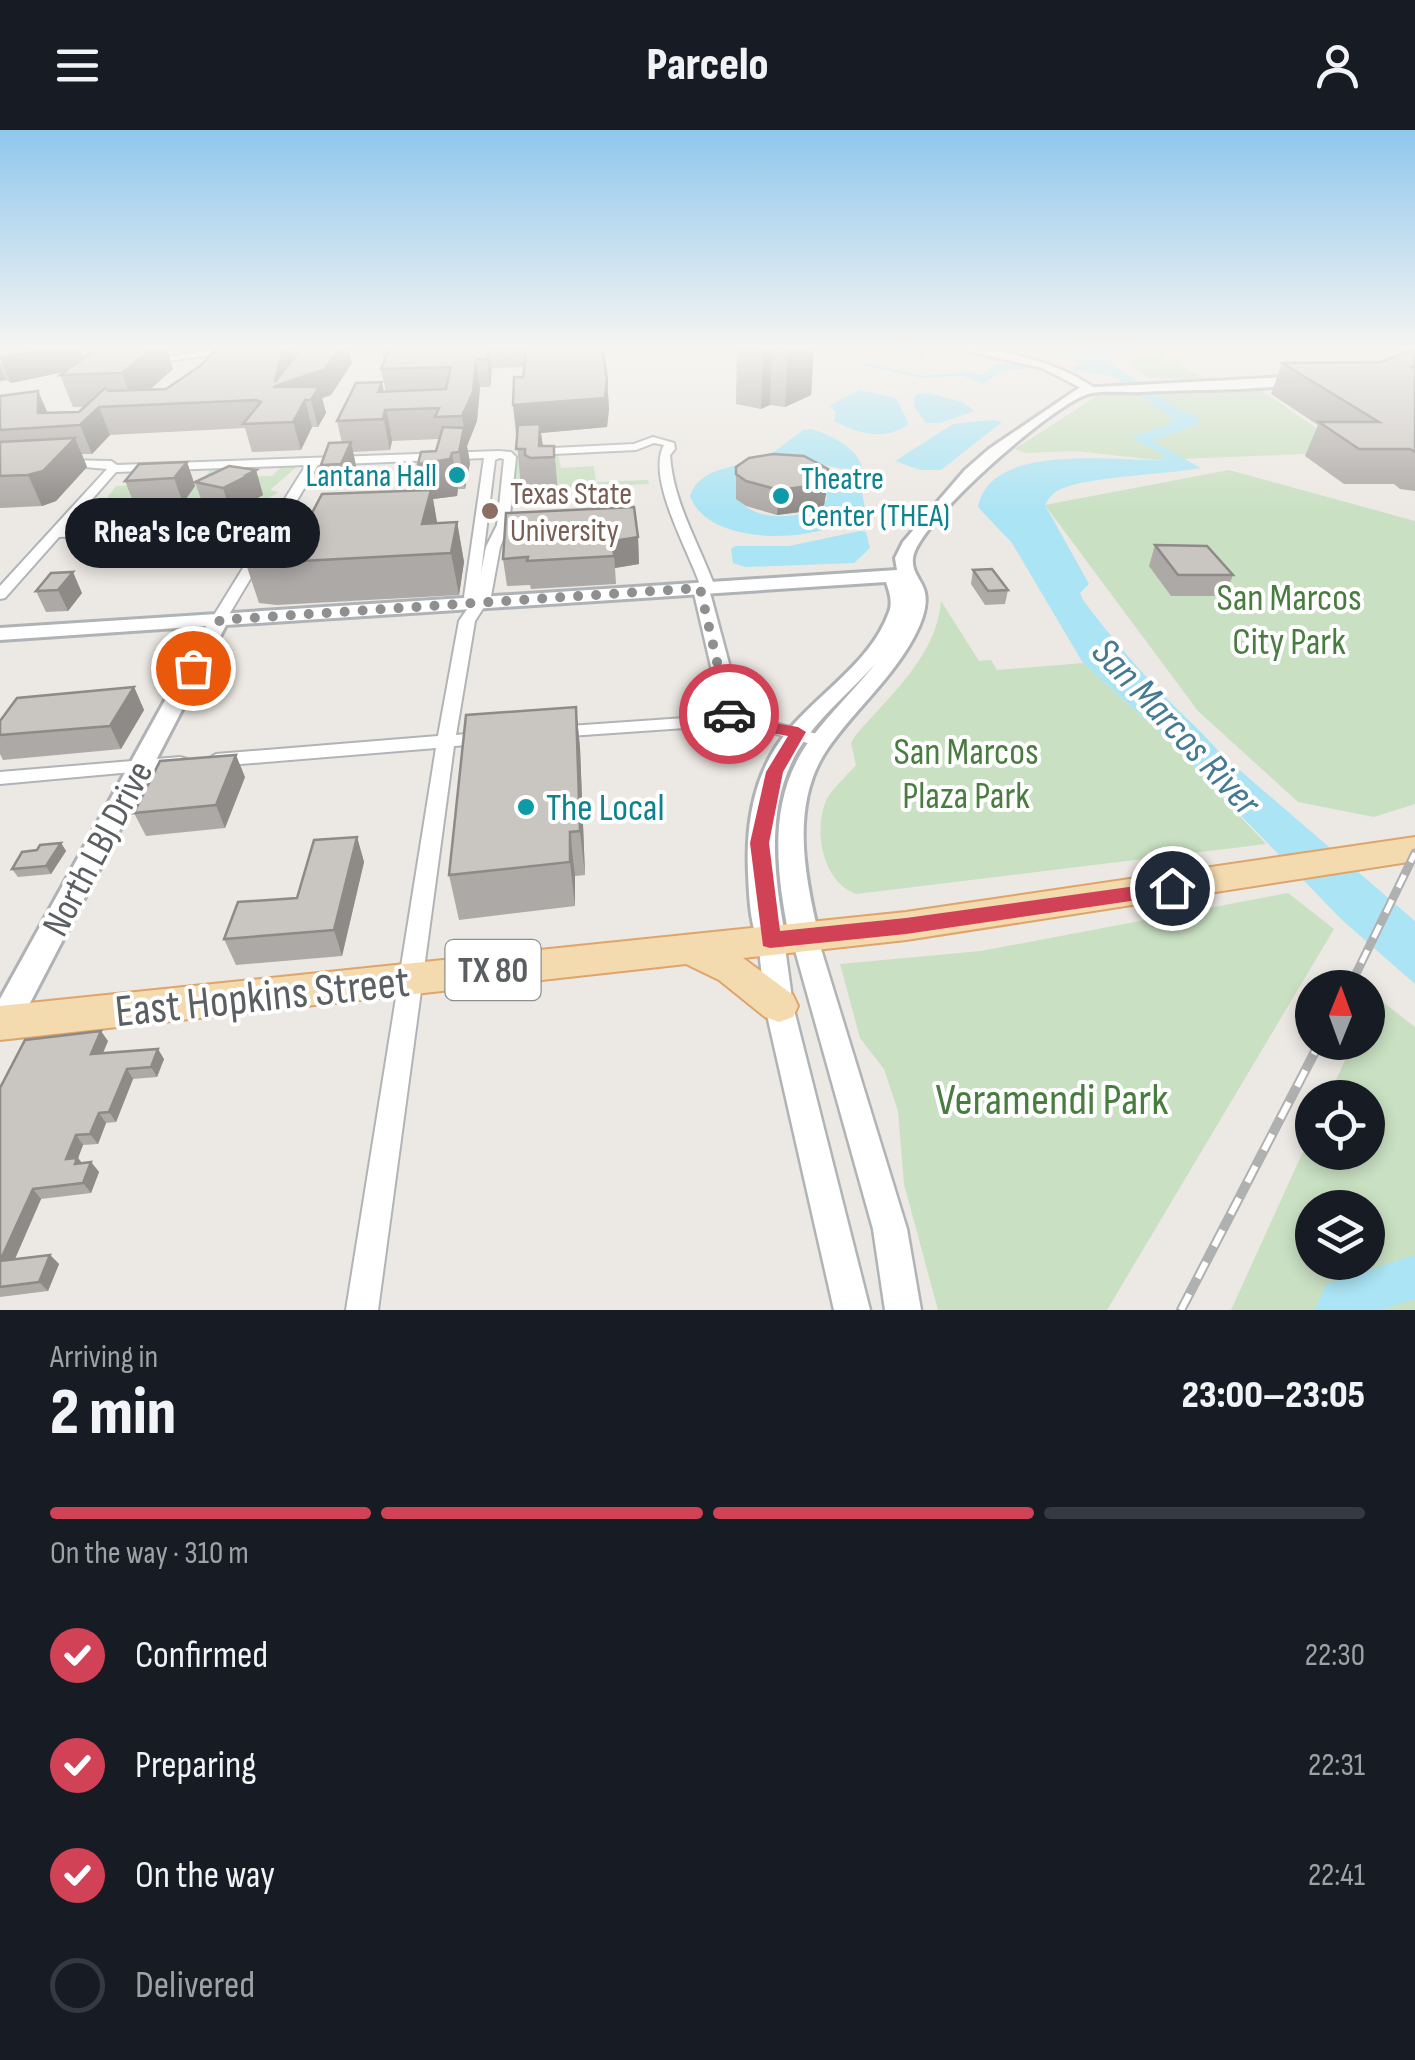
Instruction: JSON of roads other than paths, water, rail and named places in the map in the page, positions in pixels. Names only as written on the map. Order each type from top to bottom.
[{"type":"main road","points":[[836,581],[876,567],[911,542],[979,464],[1065,402]]},
{"type":"main road","points":[[906,575],[904,558],[911,542]]},
{"type":"main road","points":[[0,634],[906,575]]},
{"type":"main road","points":[[788,938],[760,872],[765,806],[774,772],[849,692],[899,610],[895,581],[906,575]]},
{"type":"main road","name":"North LBJ Drive","points":[[2,1025],[220,620]]},
{"type":"main road","points":[[788,938],[793,810],[806,765],[809,737]]},
{"type":"main road","points":[[765,806],[793,810]]},
{"type":"main road","name":"East Hopkins Street","points":[[2,1025],[978,916],[1415,849]]},
{"type":"main road","points":[[690,949],[732,969],[780,1006]]},
{"type":"street","points":[[642,450],[693,582],[700,588],[730,706],[728,720]]},
{"type":"street","points":[[57,462],[103,460],[113,469],[499,454],[665,452],[676,511],[706,582],[700,588]]},
{"type":"street","points":[[362,1310],[446,741],[468,620],[484,596],[493,547],[503,526],[510,456],[490,457],[471,597],[476,603]]},
{"type":"street","name":"North LBJ Drive","points":[[220,620],[314,461]]},
{"type":"street","points":[[0,595],[113,469]]},
{"type":"street","points":[[489,470],[509,469]]},
{"type":"street","points":[[58,534],[275,522]]},
{"type":"street","points":[[480,528],[491,524],[503,526]]},
{"type":"street","points":[[538,733],[728,720],[809,737]]},
{"type":"street","points":[[0,778],[501,736]]},
{"type":"street","points":[[788,938],[780,1006],[852,1310]]},
{"type":"street","points":[[788,938],[890,1229],[903,1310]]},
{"type":"water","points":[[898,402],[909,424],[890,433],[871,434],[834,421],[836,413],[830,405]]},
{"type":"water","points":[[914,402],[963,402],[974,411],[940,423],[926,423]]},
{"type":"water","name":"San Marcos River","points":[[1150,402],[1168,402],[1199,417],[1198,424],[1152,441],[1201,468],[1090,481],[1061,489],[1045,505],[1089,584],[1080,593],[1083,600],[1136,665],[1221,754],[1415,921],[1415,984],[1341,919],[1166,738],[1083,663],[1012,543],[978,507],[988,486],[1006,472],[1030,464],[1088,458],[1164,460],[1163,455],[1131,437],[1169,425],[1171,417]]},
{"type":"water","points":[[1002,422],[941,470],[920,470],[895,461],[953,424]]},
{"type":"water","points":[[812,429],[852,450],[863,473],[771,454],[803,430]]},
{"type":"water","points":[[757,463],[838,472],[861,486],[865,509],[826,529],[772,536],[720,526],[702,513],[690,496],[709,474]],"holes":[[[736,492],[826,494],[827,499],[819,507],[778,516],[751,510]]]},
{"type":"water","points":[[866,532],[870,548],[854,563],[745,567],[733,563],[731,549],[735,546],[789,546]]},
{"type":"waterway","points":[[1338,1310],[1342,1300],[1415,1277]]},
{"type":"railway","points":[[1358,970],[1415,853]]},
{"type":"railway","points":[[1181,1310],[1311,1060]]},
{"type":"place","name":"Lantana Hall","points":[[457,475]]},
{"type":"place","name":"Theatre Center (THEA)","points":[[781,496]]},
{"type":"place","name":"Texas State University","points":[[490,511]]},
{"type":"place","name":"Rhea's Ice Cream","points":[[193,668]]},
{"type":"place","name":"The Local","points":[[526,807]]},
{"type":"park label","name":"San Marcos City Park","points":[[1289,619]]},
{"type":"park label","name":"San Marcos Plaza Park","points":[[966,773]]},
{"type":"park label","name":"Veramendi Park","points":[[1052,1098]]}]
